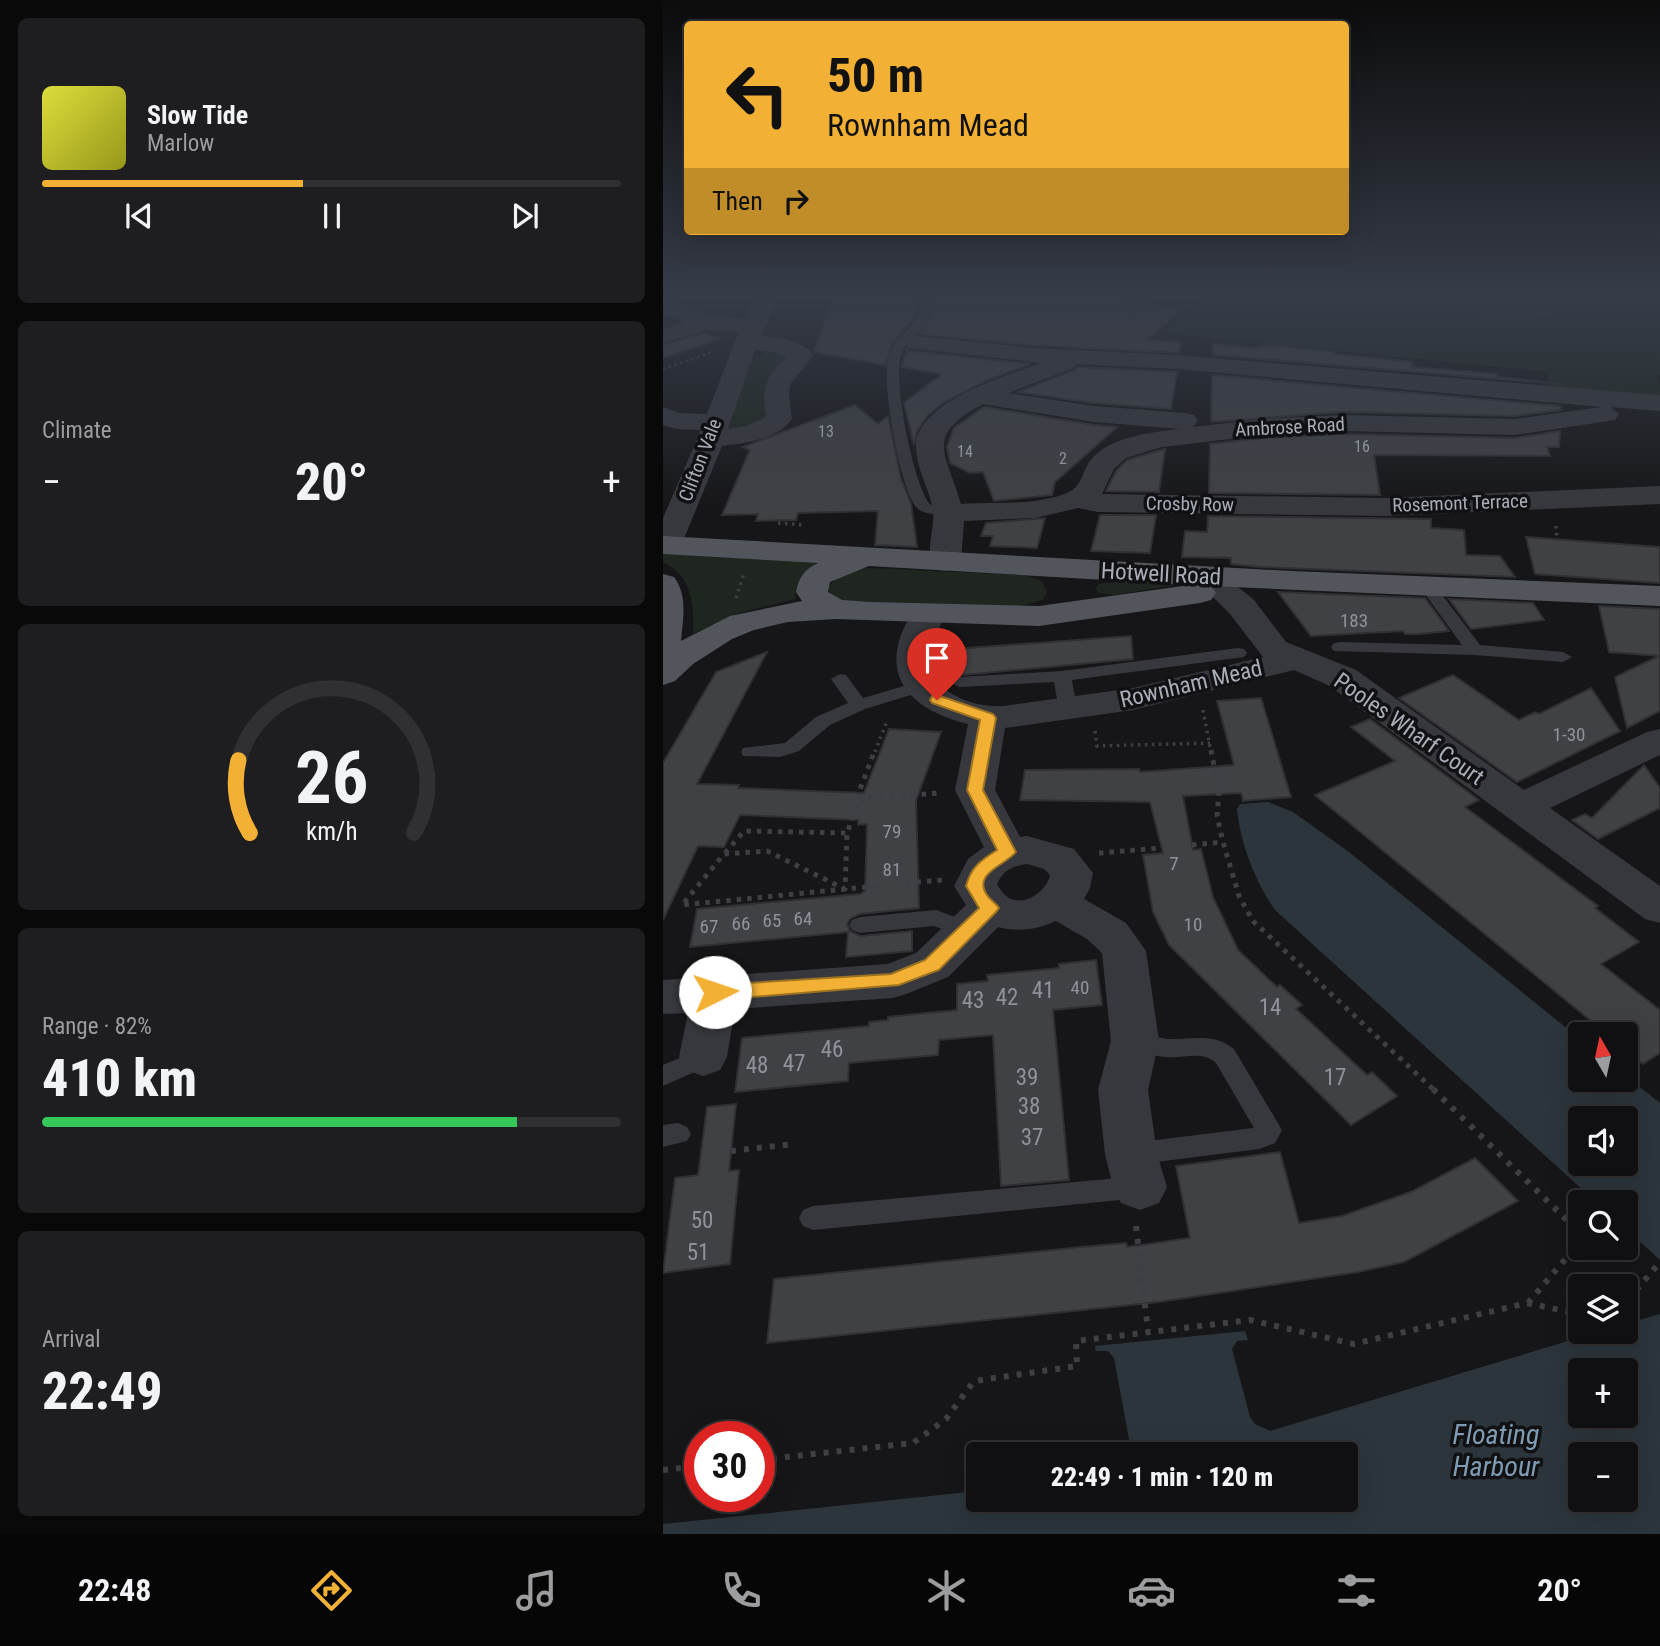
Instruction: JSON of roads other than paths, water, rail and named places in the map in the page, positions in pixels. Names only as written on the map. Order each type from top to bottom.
[{"type":"main road","name":"Hotwell Road","points":[[664,545],[1292,581],[1660,596]]},
{"type":"main road","points":[[836,609],[819,602],[812,592],[813,583],[828,569],[867,558]]},
{"type":"main road","points":[[1029,567],[1047,572],[1057,580],[1061,589],[1061,598],[1039,616]]},
{"type":"main road","points":[[663,674],[680,655],[701,640],[742,622],[799,610],[1039,616],[1292,581]]},
{"type":"main road","points":[[663,584],[668,606],[663,647]]},
{"type":"street","name":"Clifton Vale","points":[[664,545],[737,368]]},
{"type":"street","points":[[663,415],[713,430],[758,432],[779,419],[774,389],[778,379],[791,368]]},
{"type":"street","points":[[945,562],[947,511],[928,443],[932,431],[950,412],[979,396],[1054,368]]},
{"type":"street","points":[[1238,368],[1660,405]]},
{"type":"street","points":[[979,396],[1094,414],[1191,421]]},
{"type":"street","name":"Ambrose Road","points":[[1078,499],[1090,491],[1101,465],[1116,452],[1159,439],[1263,427],[1343,423],[1515,427],[1660,405]]},
{"type":"street","name":"Rosemont Terrace","points":[[1302,506],[1409,505],[1660,495]]},
{"type":"street","points":[[947,511],[1035,509],[1078,499]]},
{"type":"street","name":"Crosby Row","points":[[1078,499],[1098,503],[1302,506]]},
{"type":"street","name":"Rownham Mead","points":[[1222,590],[1242,607],[1274,649],[1294,659]]},
{"type":"street","points":[[921,686],[916,678],[915,658],[928,614]]},
{"type":"street","name":"Rownham Mead","points":[[921,686],[937,700],[988,718],[1074,697],[1198,685],[1294,659]]},
{"type":"street","name":"Pooles Wharf Court","points":[[1294,659],[1343,678],[1520,807],[1654,918]]},
{"type":"street","points":[[988,718],[975,790],[1007,852]]},
{"type":"street","points":[[1520,807],[1660,740]]},
{"type":"street","points":[[663,997],[893,981],[932,965],[979,919],[1041,912],[1057,904],[1071,887],[1072,876],[1066,865],[1056,856],[1027,850],[1007,852],[984,865],[977,877],[975,886],[980,899],[979,919]]},
{"type":"street","points":[[1057,904],[1099,924],[1118,940],[1124,951],[1135,1041],[1123,1090],[1136,1171]]},
{"type":"street","points":[[683,1067],[715,992]]},
{"type":"lane","points":[[892,368],[891,375],[912,484],[922,505],[928,509],[947,511]]},
{"type":"lane","points":[[1428,587],[1475,650]]},
{"type":"lane","points":[[1340,647],[1475,650],[1563,657]]},
{"type":"lane","points":[[959,682],[1074,697],[1238,653]]},
{"type":"lane","points":[[840,680],[859,705]]},
{"type":"lane","points":[[750,752],[780,751],[792,747],[823,721],[859,705],[921,686]]},
{"type":"lane","points":[[860,925],[936,918],[979,919]]},
{"type":"lane","points":[[813,1218],[1136,1171],[1269,1134],[1267,1126],[1225,1056],[1217,1048],[1203,1045],[1165,1048],[1135,1041]]},
{"type":"water","points":[[1268,802],[1293,812],[1349,852],[1568,1029],[1568,1092],[1638,1092],[1638,1086],[1660,1103],[1660,1260],[1638,1240],[1638,1190],[1583,1190],[1275,910],[1255,875],[1245,849],[1237,809],[1240,804]]},
{"type":"water","name":"Floating Harbour","points":[[1660,1314],[1660,1534],[663,1534],[663,1524],[966,1492],[966,1512],[1358,1512],[1358,1442],[1128,1442],[1114,1358],[1108,1351],[1096,1351],[1095,1346],[1245,1331],[1248,1340],[1237,1341],[1232,1349],[1250,1417],[1255,1424],[1270,1431],[1568,1341],[1568,1344],[1638,1344],[1638,1320]]}]
